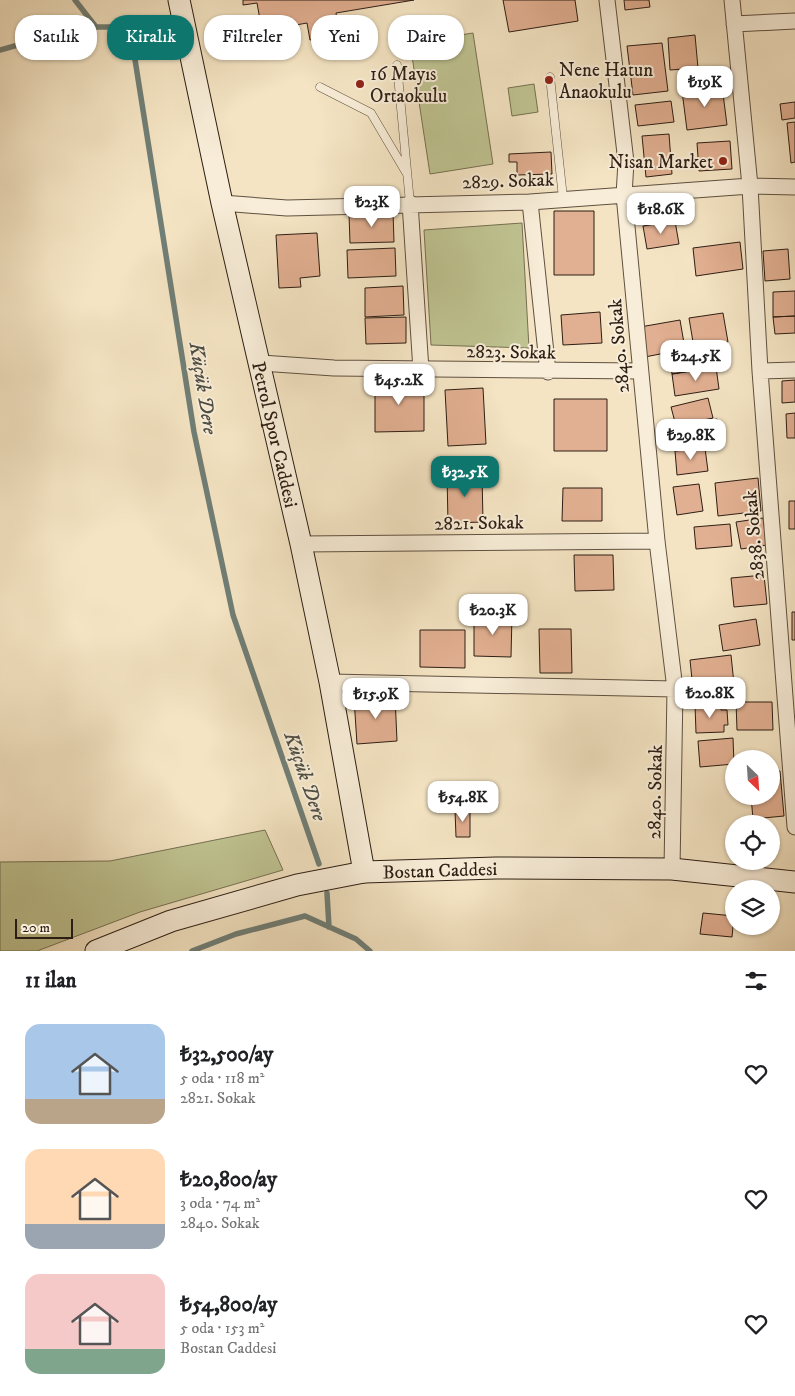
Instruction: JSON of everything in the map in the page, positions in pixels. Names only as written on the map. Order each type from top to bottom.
[{"type":"street","name":"Petrol Spor Caddesi","points":[[179,0],[222,203],[261,364],[301,544],[330,682],[364,872]]},
{"type":"street","name":"2840. Sokak","points":[[607,0],[626,162],[624,195],[656,541],[675,689],[672,869]]},
{"type":"street","name":"2838. Sokak","points":[[732,0],[750,186],[760,371],[795,827]]},
{"type":"street","points":[[734,24],[795,21]]},
{"type":"street","name":"2829. Sokak","points":[[222,203],[287,208],[410,203],[530,202],[562,198],[750,186],[795,187]]},
{"type":"street","points":[[530,202],[548,372]]},
{"type":"street","points":[[410,203],[421,370]]},
{"type":"street","name":"2823. Sokak","points":[[261,364],[421,370],[640,371]]},
{"type":"street","points":[[760,371],[795,370]]},
{"type":"street","name":"2821. Sokak","points":[[301,544],[656,541]]},
{"type":"street","points":[[330,682],[675,689]]},
{"type":"street","name":"Bostan Caddesi","points":[[96,951],[171,921],[297,885],[364,872],[496,868],[672,869],[795,882]]},
{"type":"lane","points":[[397,65],[410,203]]},
{"type":"lane","points":[[550,77],[562,198]]},
{"type":"lane","points":[[320,87],[371,113],[408,176]]},
{"type":"green space","points":[[473,33],[493,164],[430,174],[413,60],[464,60],[464,34]]},
{"type":"green space","points":[[534,84],[538,112],[512,116],[508,88]]},
{"type":"green space","points":[[522,223],[529,348],[431,345],[424,230]]},
{"type":"green space","points":[[265,830],[283,870],[140,912],[37,951],[0,951],[0,862],[110,861]]},
{"type":"building","points":[[243,0],[414,0],[336,13],[336,15],[311,15],[310,40],[307,23],[301,24],[301,15],[259,15],[257,3],[243,5]]},
{"type":"building","points":[[503,0],[575,0],[578,21],[509,32]]},
{"type":"building","points":[[624,0],[649,0],[650,7],[625,10]]},
{"type":"building","points":[[695,35],[698,68],[670,70],[668,38]]},
{"type":"building","points":[[662,43],[668,91],[633,95],[627,46]]},
{"type":"building","points":[[722,86],[727,125],[687,130],[682,91]]},
{"type":"building","points":[[671,101],[674,122],[638,126],[635,105]]},
{"type":"building","points":[[795,102],[795,118],[782,120],[780,104]]},
{"type":"building","points":[[795,122],[795,162],[791,163],[787,123]]},
{"type":"building","points":[[669,134],[672,174],[646,177],[642,136]]},
{"type":"building","points":[[730,141],[732,169],[699,171],[697,143]]},
{"type":"building","points":[[551,152],[552,174],[517,175],[517,162],[509,162],[509,154]]},
{"type":"building","points":[[554,211],[594,211],[594,275],[554,275]]},
{"type":"building","points":[[393,212],[394,242],[350,243],[349,214]]},
{"type":"building","points":[[675,221],[679,244],[647,249],[643,226]]},
{"type":"building","points":[[317,233],[320,276],[300,278],[301,287],[279,288],[276,235]]},
{"type":"building","points":[[740,242],[743,269],[696,276],[693,248]]},
{"type":"building","points":[[395,248],[396,276],[348,278],[347,250]]},
{"type":"building","points":[[788,249],[790,279],[765,281],[763,251]]},
{"type":"building","points":[[403,286],[404,315],[365,317],[365,288]]},
{"type":"building","points":[[795,291],[795,316],[773,317],[773,292]]},
{"type":"building","points":[[600,312],[602,343],[563,345],[561,315]]},
{"type":"building","points":[[723,313],[728,342],[694,348],[689,318]]},
{"type":"building","points":[[795,316],[795,333],[775,334],[773,317]]},
{"type":"building","points":[[406,317],[406,343],[366,344],[365,318]]},
{"type":"building","points":[[680,320],[685,349],[645,357],[640,327]]},
{"type":"building","points":[[713,349],[716,367],[672,374],[669,355]]},
{"type":"building","points":[[716,367],[719,389],[675,396],[672,374]]},
{"type":"building","points":[[375,380],[424,381],[424,431],[375,432]]},
{"type":"building","points":[[795,380],[795,402],[782,403],[782,381]]},
{"type":"building","points":[[483,388],[486,444],[448,446],[445,390]]},
{"type":"building","points":[[708,398],[713,418],[676,426],[671,407]]},
{"type":"building","points":[[554,399],[607,399],[607,451],[554,451]]},
{"type":"building","points":[[795,413],[795,438],[787,438],[786,414]]},
{"type":"building","points":[[717,419],[721,441],[677,450],[672,428]]},
{"type":"building","points":[[705,448],[708,471],[677,475],[675,451]]},
{"type":"building","points":[[482,474],[483,522],[448,523],[447,475]]},
{"type":"building","points":[[758,478],[761,511],[718,516],[715,483]]},
{"type":"building","points":[[699,484],[703,511],[677,515],[673,487]]},
{"type":"building","points":[[563,488],[602,488],[602,521],[562,521]]},
{"type":"building","points":[[789,501],[795,501],[795,529],[789,529]]},
{"type":"building","points":[[763,518],[767,545],[741,549],[736,522]]},
{"type":"building","points":[[730,524],[732,546],[696,549],[694,527]]},
{"type":"building","points":[[574,555],[613,555],[614,590],[575,591]]},
{"type":"building","points":[[764,575],[767,604],[734,607],[731,578]]},
{"type":"building","points":[[792,612],[795,612],[795,640],[792,640]]},
{"type":"building","points":[[474,615],[512,615],[511,657],[474,656]]},
{"type":"building","points":[[756,619],[760,645],[723,651],[719,625]]},
{"type":"building","points":[[539,629],[571,629],[572,673],[540,673]]},
{"type":"building","points":[[420,630],[465,630],[465,668],[420,667]]},
{"type":"building","points":[[731,655],[734,684],[693,689],[690,660]]},
{"type":"building","points":[[395,696],[397,741],[357,744],[354,698]]},
{"type":"building","points":[[736,702],[772,702],[773,730],[737,730]]},
{"type":"building","points":[[721,704],[721,710],[727,710],[728,725],[724,725],[724,732],[696,733],[695,705]]},
{"type":"building","points":[[733,738],[733,750],[725,750],[725,765],[700,767],[698,741]]},
{"type":"building","points":[[780,771],[784,816],[753,815],[752,805],[780,805]]},
{"type":"building","points":[[455,810],[470,810],[470,837],[456,837]]},
{"type":"building","points":[[703,913],[725,915],[725,935],[732,935],[732,937],[700,934]]},
{"type":"waterway","points":[[75,0],[87,15]]},
{"type":"waterway","name":"Küçük Dere","points":[[0,50],[81,27],[112,27],[133,47],[194,432],[233,615],[319,864]]},
{"type":"waterway","name":"Küçük Dere","points":[[327,893],[329,927]]},
{"type":"waterway","points":[[192,951],[236,934],[305,916],[356,939],[370,951]]},
{"type":"place","name":"Nene Hatun Anaokulu","points":[[549,80]]},
{"type":"place","name":"16 Mayıs Ortaokulu","points":[[360,84]]},
{"type":"place","name":"Nisan Market","points":[[723,161]]}]
